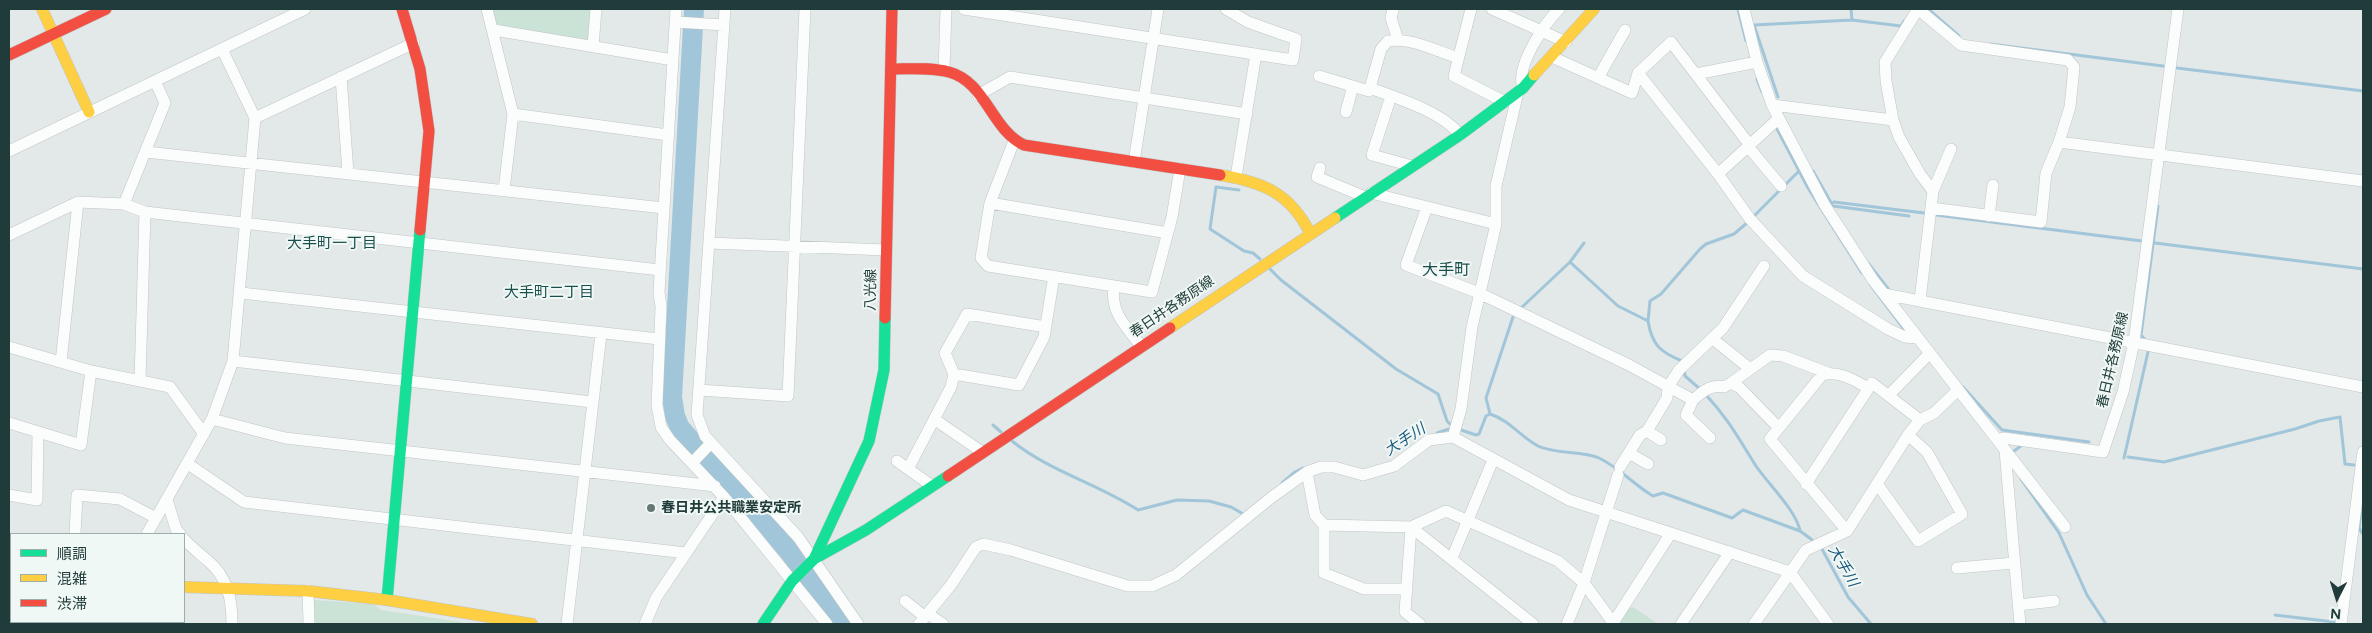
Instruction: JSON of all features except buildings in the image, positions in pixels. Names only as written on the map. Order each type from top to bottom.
[{"type":"street","points":[[42,9],[89,112]]},
{"type":"street","points":[[9,56],[106,9]]},
{"type":"street","points":[[9,151],[305,9]]},
{"type":"street","points":[[387,600],[426,182],[429,131],[426,93],[414,43],[402,9]]},
{"type":"street","points":[[487,9],[494,30],[513,114],[504,190]]},
{"type":"street","points":[[593,47],[596,9]]},
{"type":"street","points":[[676,9],[678,23],[673,60],[660,270],[657,405],[661,427],[694,461],[827,624]]},
{"type":"street","points":[[725,9],[721,25],[697,415],[709,445],[798,537],[814,559],[832,590],[858,624]]},
{"type":"street","points":[[699,390],[788,396],[805,9]]},
{"type":"street","name":"八光線","points":[[814,559],[869,441],[884,370],[892,9]]},
{"type":"street","points":[[944,71],[946,9]]},
{"type":"street","points":[[964,9],[1037,14],[1154,38],[1293,60],[1296,39],[1248,22],[1226,9]]},
{"type":"street","points":[[1134,162],[1158,9]]},
{"type":"street","points":[[1392,9],[1391,18],[1398,40]]},
{"type":"street","points":[[1471,9],[1454,76],[1505,102]]},
{"type":"street","points":[[1492,9],[1566,42]]},
{"type":"street","points":[[1453,437],[1461,409],[1472,327],[1496,224],[1496,186],[1521,90],[1520,81],[1540,31],[1559,9]]},
{"type":"street","name":"春日井各務原線","points":[[764,624],[792,581],[814,559],[866,530],[1460,134],[1521,90],[1594,9]]},
{"type":"street","points":[[1744,9],[1772,105],[1824,204],[1916,338],[2065,527]]},
{"type":"street","points":[[1931,208],[2041,222],[2046,174],[2070,107],[2074,67],[2068,60],[1961,45],[1918,9],[1885,62],[1893,120],[1920,174],[1933,192]]},
{"type":"street","name":"春日井各務原線","points":[[1998,440],[2004,438],[2104,452],[2123,392],[2134,342],[2145,273],[2178,9]]},
{"type":"street","points":[[678,23],[721,25]]},
{"type":"street","points":[[494,30],[673,60]]},
{"type":"street","points":[[1598,78],[1625,30]]},
{"type":"street","points":[[1319,76],[1369,91],[1381,49],[1388,41],[1398,40],[1458,58]]},
{"type":"street","points":[[1552,57],[1632,93],[1638,73],[1671,42],[1749,144],[1750,149],[1781,186]]},
{"type":"street","points":[[256,118],[414,43]]},
{"type":"street","points":[[148,533],[212,419],[233,361],[241,293],[256,118],[222,49]]},
{"type":"street","points":[[1236,177],[1256,54]]},
{"type":"street","points":[[1696,74],[1758,62]]},
{"type":"street","points":[[891,69],[944,71],[966,80],[1005,134],[1014,141],[1246,179],[1284,197],[1300,213],[1310,233]]},
{"type":"street","points":[[1638,73],[1718,174],[1750,219],[1803,276],[1888,329],[1905,337],[1916,338]]},
{"type":"street","points":[[341,77],[348,173]]},
{"type":"street","points":[[978,95],[1010,77],[1246,114]]},
{"type":"street","points":[[124,204],[165,103],[155,81]]},
{"type":"street","points":[[1346,112],[1353,86]]},
{"type":"street","points":[[1370,88],[1435,115],[1456,129],[1460,134]]},
{"type":"street","points":[[1391,96],[1372,154],[1412,166]]},
{"type":"street","points":[[1772,105],[1893,120]]},
{"type":"street","points":[[513,114],[668,135]]},
{"type":"street","points":[[1718,174],[1778,119]]},
{"type":"street","points":[[1014,141],[990,203],[981,258],[988,266],[1152,292],[1168,233],[1180,169]]},
{"type":"street","points":[[2059,142],[2363,181]]},
{"type":"street","points":[[1920,300],[1933,192],[1952,149]]},
{"type":"street","points":[[146,152],[664,208]]},
{"type":"street","points":[[1320,168],[1317,177],[1368,195],[1496,224]]},
{"type":"street","points":[[1989,216],[1993,185]]},
{"type":"street","points":[[9,235],[78,202],[124,204],[145,212],[246,225],[660,270]]},
{"type":"street","points":[[62,362],[78,202]]},
{"type":"street","points":[[990,203],[1168,233]]},
{"type":"street","points":[[1427,207],[1406,265],[1479,293],[1629,365],[1693,400]]},
{"type":"street","points":[[140,380],[145,212]]},
{"type":"street","points":[[709,243],[886,250]]},
{"type":"street","points":[[1567,624],[1584,583],[1619,471],[1629,452],[1640,435],[1646,431],[1667,398],[1668,387],[1679,370],[1723,328],[1764,266]]},
{"type":"street","points":[[954,374],[1019,385],[1044,337],[1054,276]]},
{"type":"street","points":[[1114,286],[1112,300],[1116,313],[1141,346]]},
{"type":"street","points":[[241,293],[659,339]]},
{"type":"street","points":[[1884,294],[2363,387]]},
{"type":"street","points":[[908,469],[951,387],[954,374],[945,353],[967,314],[1046,327]]},
{"type":"street","points":[[567,624],[601,334]]},
{"type":"street","points":[[1713,339],[1749,368]]},
{"type":"street","points":[[9,347],[91,371],[170,387],[204,434]]},
{"type":"street","points":[[1889,396],[1929,354]]},
{"type":"street","points":[[1710,438],[1686,416],[1693,400],[1706,389],[1717,386],[1724,387],[1770,355],[1784,356],[1828,373],[1846,376],[1868,388]]},
{"type":"street","points":[[233,361],[592,402]]},
{"type":"street","points":[[9,423],[82,445],[91,371]]},
{"type":"street","points":[[1828,373],[1822,375],[1770,439],[1847,531]]},
{"type":"street","points":[[1731,382],[1739,387],[1778,427]]},
{"type":"street","points":[[1806,484],[1872,383],[1920,420]]},
{"type":"street","points":[[1756,623],[1806,550],[1847,531],[1878,486],[1908,435],[1920,420],[1934,413],[1958,390]]},
{"type":"street","points":[[212,419],[285,438],[714,486]]},
{"type":"street","points":[[934,419],[982,452]]},
{"type":"street","points":[[1646,431],[1661,440]]},
{"type":"street","points":[[9,495],[37,500],[38,432]]},
{"type":"street","points":[[1878,486],[1918,540],[1962,514],[1928,452],[1908,435]]},
{"type":"street","points":[[924,618],[976,547],[984,544],[1011,550],[1128,586],[1152,586],[1176,576],[1272,497],[1307,472],[1321,467],[1334,467],[1364,475],[1394,466],[1430,440],[1453,437],[1569,500],[1790,572],[1828,624]]},
{"type":"street","points":[[694,461],[709,445]]},
{"type":"street","points":[[2005,450],[2020,624]]},
{"type":"street","points":[[1629,452],[1648,464]]},
{"type":"street","points":[[2341,624],[2358,537],[2363,452]]},
{"type":"street","points":[[1452,558],[1493,460]]},
{"type":"street","points":[[897,461],[932,486]]},
{"type":"street","points":[[188,464],[244,502],[686,553]]},
{"type":"street","points":[[1307,472],[1315,515],[1324,525],[1324,573],[1364,589],[1407,589]]},
{"type":"street","points":[[75,533],[77,495],[120,499],[156,518]]},
{"type":"street","points":[[645,624],[656,598],[724,497]]},
{"type":"street","points":[[167,500],[176,529],[179,533]]},
{"type":"street","points":[[1324,525],[1410,527],[1446,511],[1558,561],[1584,583],[1614,624],[1671,533]]},
{"type":"street","points":[[1410,527],[1452,558],[1533,624]]},
{"type":"street","points":[[1410,527],[1406,612],[1420,624]]},
{"type":"street","points":[[185,540],[218,571],[228,589],[232,624]]},
{"type":"street","points":[[1681,624],[1730,552]]},
{"type":"street","points":[[9,560],[10,554]]},
{"type":"street","points":[[1957,568],[2014,564]]},
{"type":"street","points":[[185,587],[308,591],[387,600],[468,619],[532,624]]},
{"type":"street","points":[[308,591],[309,624]]},
{"type":"street","points":[[905,601],[924,618],[943,624]]},
{"type":"street","points":[[2018,605],[2054,601]]},
{"type":"green space","points":[[491,9],[592,9],[590,39],[586,42],[500,26],[496,23]]},
{"type":"green space","points":[[313,600],[373,604],[381,610],[464,624],[313,624]]},
{"type":"green space","points":[[1633,607],[1658,624],[1621,624],[1621,618],[1627,609]]},
{"type":"waterway","points":[[694,9],[672,397],[675,416],[680,428],[788,550],[843,624]]},
{"type":"waterway","points":[[1738,9],[1746,41]]},
{"type":"waterway","points":[[1851,9],[1852,20]]},
{"type":"waterway","points":[[1928,9],[1959,36]]},
{"type":"waterway","points":[[1778,97],[1754,25],[1852,20],[1901,26],[1904,21]]},
{"type":"waterway","points":[[1990,44],[2163,66]]},
{"type":"waterway","points":[[2177,68],[2363,91]]},
{"type":"waterway","points":[[1757,79],[1762,92]]},
{"type":"waterway","points":[[1775,125],[1808,188],[1862,273]]},
{"type":"waterway","points":[[1753,217],[1799,171]]},
{"type":"waterway","points":[[1813,171],[1833,206],[1909,216]]},
{"type":"waterway","points":[[1239,190],[1216,187],[1210,229],[1244,251],[1253,253],[1260,259]]},
{"type":"waterway","points":[[1834,202],[1924,213]]},
{"type":"waterway","points":[[2145,340],[2141,335],[2158,206]]},
{"type":"waterway","points":[[1936,215],[2142,241]]},
{"type":"waterway","points":[[1648,321],[1650,301],[1661,294],[1700,249],[1706,244],[1734,234],[1748,222]]},
{"type":"waterway","points":[[1520,309],[1570,262],[1584,243]]},
{"type":"waterway","points":[[2155,243],[2363,269]]},
{"type":"waterway","points":[[1570,262],[1618,306],[1648,321],[1652,336],[1658,347],[1683,363]]},
{"type":"waterway","points":[[1868,263],[1889,290]]},
{"type":"waterway","points":[[1270,269],[1281,280],[1396,369],[1438,394],[1447,421],[1453,427]]},
{"type":"waterway","points":[[1870,284],[1907,333]]},
{"type":"waterway","points":[[1490,414],[1486,398],[1513,317]]},
{"type":"waterway","points":[[2124,458],[2148,352]]},
{"type":"waterway","points":[[1684,369],[1685,376],[1700,389]]},
{"type":"waterway","points":[[1963,387],[2002,430],[2089,442]]},
{"type":"waterway","points":[[1707,396],[1728,422],[1756,466],[1787,505],[1800,530]]},
{"type":"waterway","name":"大手川","points":[[1458,429],[1476,435],[1479,434],[1486,416],[1490,414],[1503,420],[1526,438],[1545,449],[1585,454],[1599,458],[1653,496],[1663,493],[1732,518],[1743,510],[1800,531],[1822,549],[1848,597],[1871,624]]},
{"type":"waterway","points":[[2128,457],[2164,462],[2340,417],[2345,464],[2354,465]]},
{"type":"waterway","name":"大手川","points":[[993,425],[1001,432]]},
{"type":"waterway","name":"大手川","points":[[1437,433],[1452,428]]},
{"type":"waterway","name":"大手川","points":[[1012,441],[1042,461],[1107,492],[1138,510],[1177,500],[1209,501],[1231,507],[1245,515]]},
{"type":"waterway","points":[[2014,451],[2022,445]]},
{"type":"waterway","name":"大手川","points":[[1282,483],[1303,468]]},
{"type":"waterway","points":[[2021,479],[2059,533],[2087,595],[2106,624]]},
{"type":"waterway","points":[[2362,504],[2359,528],[2362,533]]},
{"type":"waterway","points":[[2275,615],[2334,622]]},
{"type":"traffic: fast","points":[[1335,218],[1460,135],[1523,88],[1534,75]]},
{"type":"traffic: fast","points":[[387,600],[420,230]]},
{"type":"traffic: fast","points":[[814,559],[869,441],[884,370],[885,318]]},
{"type":"traffic: fast","points":[[763,624],[792,581],[814,559],[866,530],[948,476]]},
{"type":"traffic: slow","points":[[42,9],[89,112]]},
{"type":"traffic: slow","points":[[1534,75],[1594,9]]},
{"type":"traffic: slow","points":[[1220,175],[1249,181],[1274,192],[1294,208],[1310,233]]},
{"type":"traffic: slow","points":[[1170,328],[1335,218]]},
{"type":"traffic: slow","points":[[185,587],[308,591],[387,600],[532,624]]},
{"type":"traffic: jam","points":[[9,55],[106,9]]},
{"type":"traffic: jam","points":[[402,9],[420,69],[429,131],[420,230]]},
{"type":"traffic: jam","points":[[885,318],[892,9]]},
{"type":"traffic: jam","points":[[891,69],[935,69],[961,77],[972,85],[1013,138],[1024,145],[1220,175]]},
{"type":"traffic: jam","points":[[948,476],[1170,328]]},
{"type":"place","name":"春日井公共職業安定所","points":[[651,508]]},
{"type":"district","name":"大手町一丁目","points":[[332,244]]},
{"type":"district","name":"大手町","points":[[1446,270]]},
{"type":"district","name":"大手町二丁目","points":[[549,293]]}]
